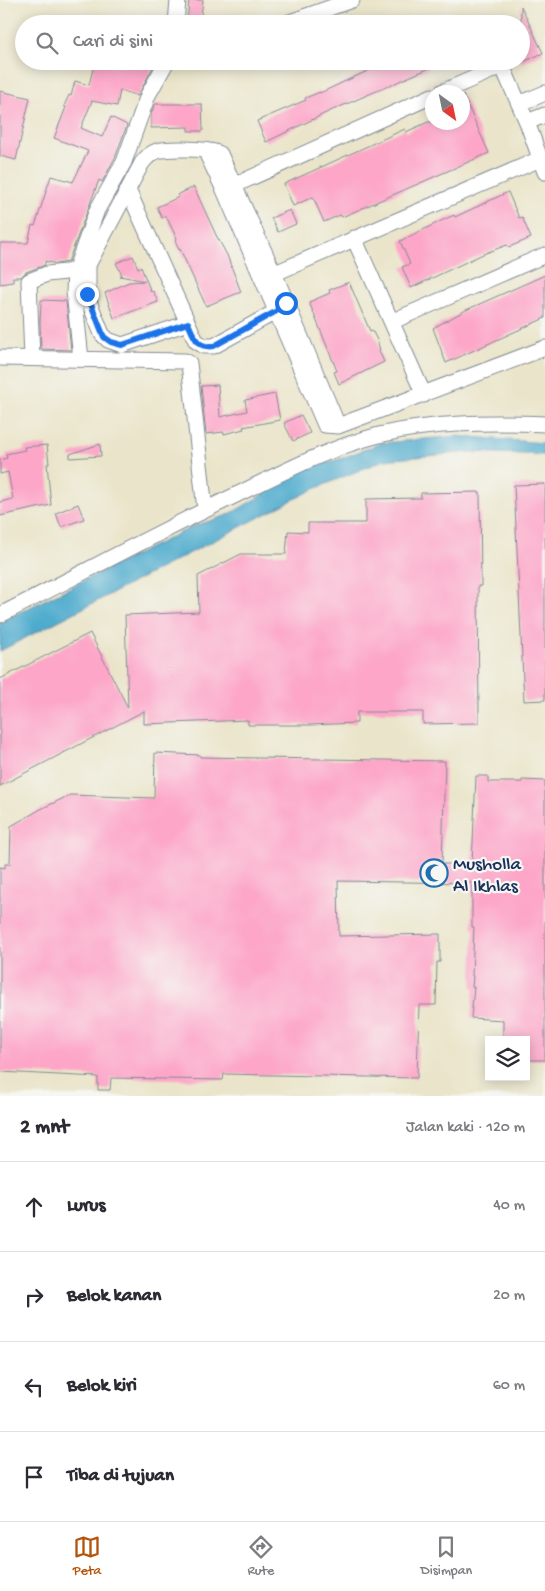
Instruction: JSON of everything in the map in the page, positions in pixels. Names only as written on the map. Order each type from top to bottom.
[{"type":"street","points":[[177,15],[178,0]]},
{"type":"street","points":[[310,15],[352,0]]},
{"type":"street","points":[[81,359],[74,292],[75,272],[97,210],[124,162],[148,95],[162,70]]},
{"type":"street","points":[[457,85],[488,70]]},
{"type":"street","points":[[267,276],[354,238],[542,165],[527,122],[504,70]]},
{"type":"street","points":[[519,104],[545,93]]},
{"type":"street","points":[[229,187],[425,99]]},
{"type":"street","points":[[527,122],[545,115]]},
{"type":"street","points":[[188,323],[122,345],[108,340],[102,334],[88,299],[88,265],[142,164],[149,155],[155,152],[205,150],[219,153],[229,187],[280,308],[338,426],[545,348]]},
{"type":"street","points":[[128,190],[196,342],[204,346],[214,346],[280,308]]},
{"type":"street","points":[[354,238],[393,321],[424,395]]},
{"type":"street","points":[[393,321],[545,255]]},
{"type":"street","points":[[32,358],[30,282],[47,274],[75,272]]},
{"type":"street","points":[[0,358],[185,361],[189,363],[204,510]]},
{"type":"street","points":[[0,615],[204,510],[327,452],[381,435],[422,428],[457,424],[545,424]]},
{"type":"water","points":[[457,436],[545,443],[545,455],[471,452],[384,460],[312,490],[0,651],[0,622],[194,526],[228,515],[310,467],[340,459],[381,443]]},
{"type":"building","points":[[189,0],[203,0],[201,15],[188,15]]},
{"type":"building","points":[[521,6],[525,15],[521,15]]},
{"type":"building","points":[[530,25],[543,53],[530,59]]},
{"type":"building","points":[[93,70],[151,70],[138,96],[120,90],[117,106],[92,101],[81,128],[102,137],[111,117],[127,125],[115,158],[102,182],[99,180],[68,262],[56,264],[45,261],[45,265],[26,272],[21,277],[13,277],[13,282],[0,284],[0,243],[28,243],[32,225],[35,226],[51,176],[73,182],[88,151],[54,138],[66,107],[64,106],[69,95],[71,96],[75,81],[89,85]]},
{"type":"building","points":[[370,70],[425,70],[328,112],[266,142],[257,121],[306,100],[305,98]]},
{"type":"building","points":[[0,91],[30,98],[16,160],[0,156]]},
{"type":"building","points":[[155,104],[202,104],[203,131],[188,131],[188,127],[151,128],[151,114]]},
{"type":"building","points":[[470,111],[489,153],[342,217],[340,215],[324,222],[313,197],[293,206],[284,184],[405,129],[406,132],[425,123],[425,130],[470,130]]},
{"type":"building","points":[[194,187],[227,255],[241,292],[206,306],[179,250],[175,240],[177,239],[166,216],[162,218],[157,207],[179,197],[177,195]]},
{"type":"building","points":[[508,192],[519,218],[522,217],[531,238],[509,247],[507,245],[483,254],[411,288],[402,267],[410,264],[400,241]]},
{"type":"building","points":[[290,210],[296,224],[278,232],[271,218]]},
{"type":"building","points":[[133,256],[138,268],[141,267],[151,292],[153,291],[158,302],[114,318],[105,293],[129,282],[145,281],[120,276],[122,275],[116,263]]},
{"type":"building","points":[[545,275],[545,318],[446,363],[433,328],[466,310]]},
{"type":"building","points":[[349,282],[370,331],[372,330],[377,340],[384,362],[339,384],[334,372],[337,371],[309,302],[330,293],[329,290]]},
{"type":"building","points":[[41,300],[66,301],[71,350],[41,349]]},
{"type":"building","points":[[218,385],[220,417],[247,411],[245,400],[275,394],[280,420],[243,427],[244,429],[224,434],[224,432],[206,434],[201,386]]},
{"type":"building","points":[[301,415],[310,433],[293,441],[284,423]]},
{"type":"building","points":[[100,444],[101,456],[70,458],[70,454]]},
{"type":"building","points":[[47,445],[51,505],[0,516],[0,502],[13,499],[8,472],[0,474],[0,460],[7,458],[6,454],[25,450],[24,447]]},
{"type":"building","points":[[545,484],[545,700],[524,701],[514,485]]},
{"type":"building","points":[[480,492],[481,586],[478,586],[479,723],[423,724],[423,712],[357,712],[357,723],[248,725],[248,720],[144,724],[144,711],[0,786],[0,679],[90,633],[128,708],[125,615],[199,612],[198,576],[241,554],[286,554],[288,531],[308,532],[308,523],[366,523],[366,499],[421,498],[421,493]]},
{"type":"building","points":[[78,504],[84,519],[61,527],[56,513]]},
{"type":"building","points":[[155,753],[200,755],[200,757],[445,761],[442,864],[472,864],[476,776],[488,776],[488,782],[545,781],[545,1060],[530,1060],[530,1036],[503,1036],[503,1020],[471,1018],[474,987],[472,987],[474,927],[472,927],[472,883],[338,881],[339,936],[440,934],[440,962],[437,962],[436,1005],[419,1005],[417,1078],[224,1074],[223,1080],[111,1078],[110,1090],[98,1090],[98,1077],[0,1072],[0,867],[5,868],[5,864],[10,864],[11,826],[70,795],[154,798]]},
{"type":"place","name":"Musholla Al Ikhlas","points":[[434,873]]},
{"type":"route","points":[[87,294],[104,337],[111,342],[122,345],[188,323],[196,342],[204,346],[214,346],[275,312],[286,303]]}]
